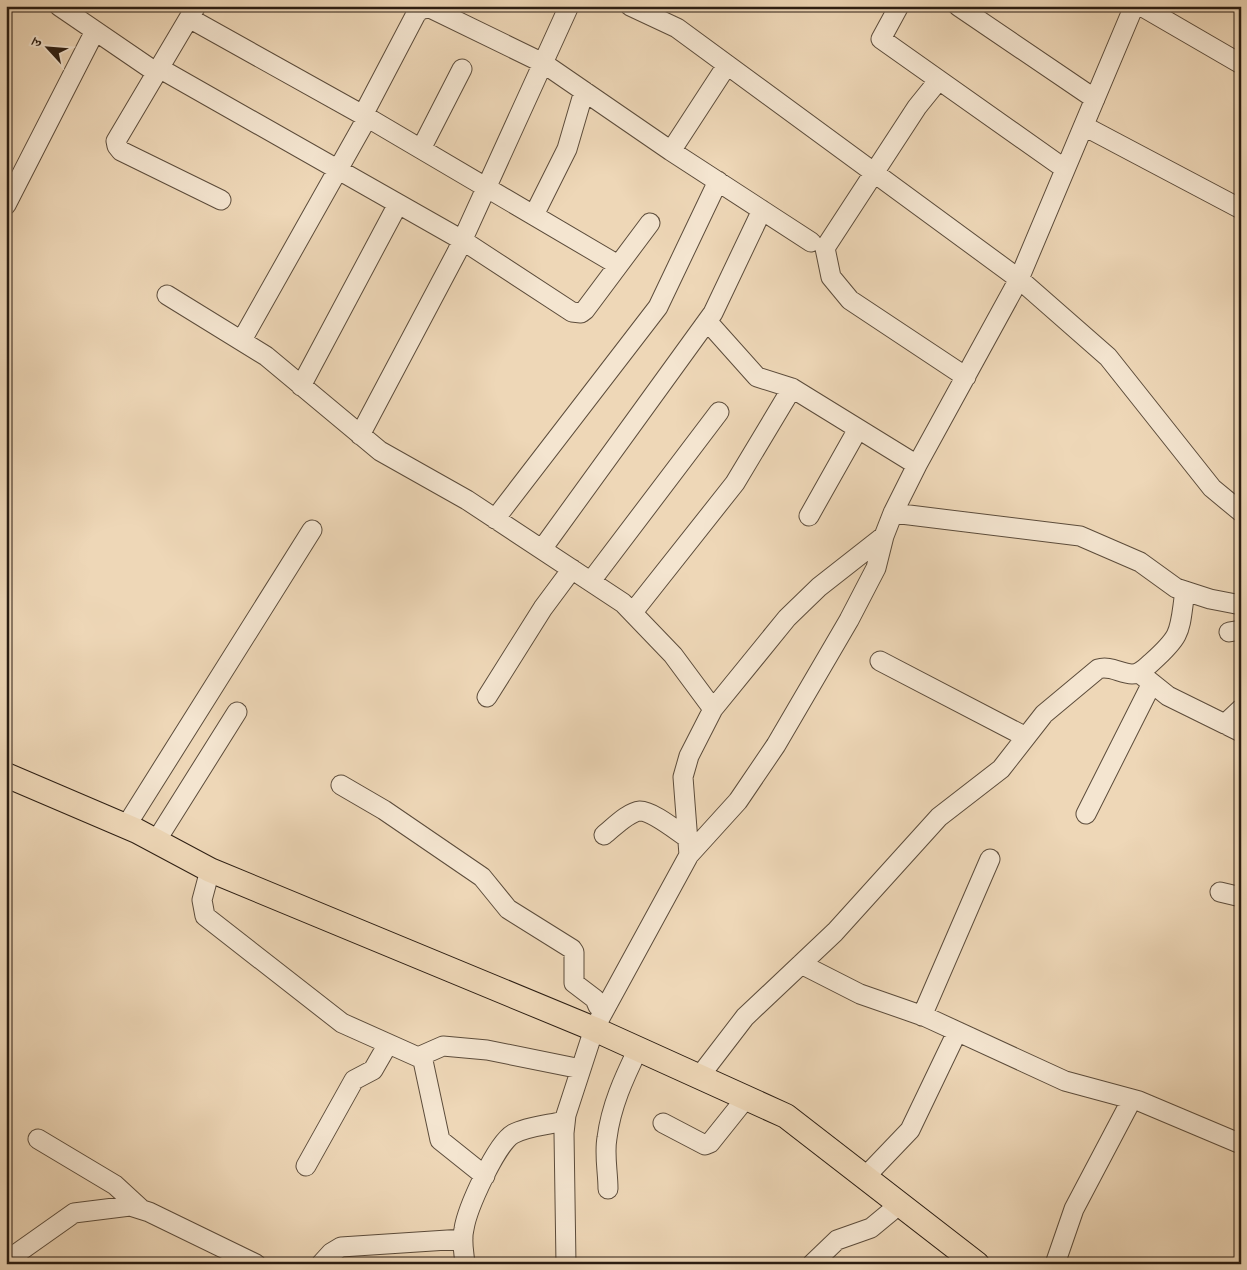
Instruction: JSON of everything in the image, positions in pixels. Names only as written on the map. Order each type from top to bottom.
[{"type":"main road","points":[[6,775],[126,826],[210,870],[599,1020],[638,1050],[786,1116],[977,1264]]},
{"type":"street","points":[[59,6],[158,71],[462,240],[577,314],[585,310],[650,223]]},
{"type":"street","points":[[360,435],[462,240],[569,6]]},
{"type":"street","points":[[630,6],[677,28],[1019,279],[1108,356],[1212,488],[1241,512]]},
{"type":"street","points":[[661,6],[677,28]]},
{"type":"street","points":[[900,6],[881,38],[938,81],[1066,169]]},
{"type":"street","points":[[566,1264],[565,1121],[599,1020],[689,847],[738,801],[776,745],[854,611],[876,568],[884,536],[893,513],[917,465],[1019,279],[1134,6]]},
{"type":"street","points":[[1142,6],[1241,64]]},
{"type":"street","points":[[962,7],[1095,99]]},
{"type":"street","points":[[242,340],[337,170],[416,14],[422,9],[438,10],[543,63],[671,151],[811,242]]},
{"type":"street","points":[[221,200],[117,146],[118,136],[192,12],[618,265]]},
{"type":"street","points":[[6,204],[95,31]]},
{"type":"street","points":[[671,151],[727,65]]},
{"type":"street","points":[[421,149],[462,69]]},
{"type":"street","points":[[938,81],[917,107],[873,172],[825,248],[831,277],[850,300],[966,377]]},
{"type":"street","points":[[534,215],[567,149],[584,91]]},
{"type":"street","points":[[1084,126],[1241,209]]},
{"type":"street","points":[[495,519],[658,307],[718,181]]},
{"type":"street","points":[[301,386],[398,204]]},
{"type":"street","points":[[542,549],[707,321],[720,299],[762,210]]},
{"type":"street","points":[[167,296],[266,356],[360,435],[393,458],[542,549],[591,581],[633,612],[673,655],[713,709]]},
{"type":"street","points":[[707,321],[757,377],[792,388],[917,465]]},
{"type":"street","points":[[633,612],[738,478],[792,388]]},
{"type":"street","points":[[591,581],[719,412]]},
{"type":"street","points":[[809,516],[858,429]]},
{"type":"street","points":[[893,513],[1080,536],[1140,562],[1176,588],[1210,600],[1241,605]]},
{"type":"street","points":[[126,826],[312,530]]},
{"type":"street","points":[[689,847],[683,776],[689,756],[713,709],[786,618],[819,587],[884,536]]},
{"type":"street","points":[[487,697],[543,608],[572,569]]},
{"type":"street","points":[[1086,814],[1145,678],[1176,639],[1186,591]]},
{"type":"street","points":[[880,661],[1026,737]]},
{"type":"street","points":[[699,1077],[745,1017],[835,932],[939,818],[1001,770],[1049,709],[1093,672],[1103,667],[1145,678],[1168,696],[1233,728],[1241,710]]},
{"type":"street","points":[[156,841],[237,712]]},
{"type":"street","points":[[341,785],[384,810],[482,877],[508,909],[572,949],[574,952],[574,983],[595,999],[598,1006],[599,1020]]},
{"type":"street","points":[[604,836],[630,815],[640,811],[649,813],[689,847]]},
{"type":"street","points":[[922,1016],[990,859]]},
{"type":"street","points":[[210,870],[202,900],[205,916],[337,1019],[414,1056],[422,1056],[443,1046],[487,1050],[581,1069]]},
{"type":"street","points":[[1220,892],[1241,897]]},
{"type":"street","points":[[801,964],[860,994],[922,1016],[1065,1082],[1132,1100],[1241,1144]]},
{"type":"street","points":[[865,1178],[910,1130],[957,1032]]},
{"type":"street","points":[[306,1166],[354,1080],[373,1070],[388,1044]]},
{"type":"street","points":[[608,1188],[606,1139],[617,1094],[638,1050]]},
{"type":"street","points":[[422,1056],[440,1140],[485,1176]]},
{"type":"street","points":[[663,1124],[705,1145],[710,1143],[746,1098]]},
{"type":"street","points":[[1055,1264],[1074,1209],[1132,1100]]},
{"type":"street","points":[[465,1264],[463,1239],[466,1221],[493,1157],[511,1135],[523,1130],[565,1121]]},
{"type":"street","points":[[38,1140],[116,1186],[140,1208]]},
{"type":"street","points":[[812,1264],[836,1240],[871,1228],[900,1204]]},
{"type":"street","points":[[17,1256],[74,1213],[130,1206],[140,1208],[256,1264]]},
{"type":"street","points":[[321,1264],[331,1253],[341,1247],[463,1239]]}]
